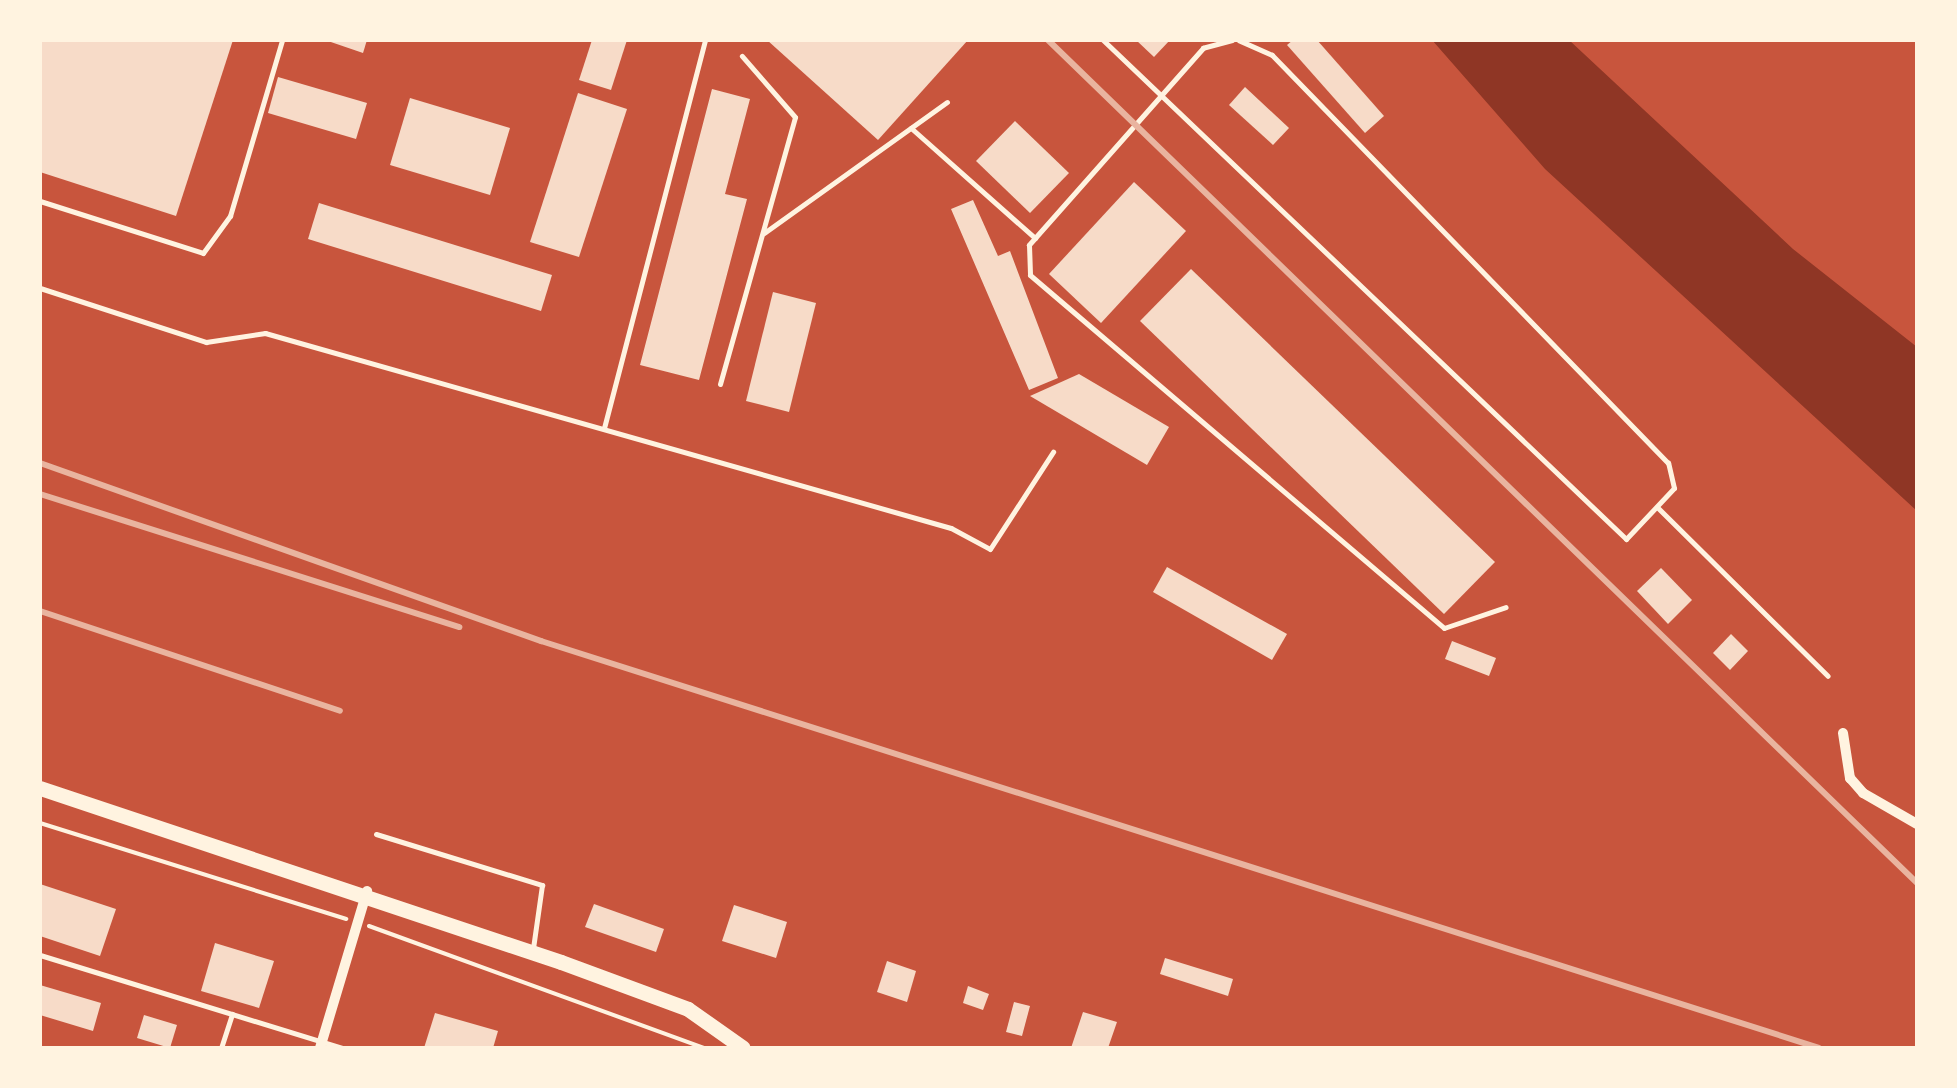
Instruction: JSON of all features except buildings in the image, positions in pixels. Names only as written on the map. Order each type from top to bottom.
[{"type":"main road","points":[[40,788],[367,891],[532,951],[688,1009],[742,1048]]},
{"type":"street","points":[[1843,733],[1850,778],[1917,824]]},
{"type":"street","points":[[321,1045],[367,891]]},
{"type":"lane","points":[[40,202],[204,253],[230,216],[282,40]]},
{"type":"lane","points":[[604,428],[705,40]]},
{"type":"lane","points":[[1103,40],[1162,94],[1626,539],[1674,488],[1668,463],[1272,55],[1236,40],[1203,48],[1162,94],[1035,238],[1030,275],[1444,628],[1506,607]]},
{"type":"lane","points":[[720,384],[795,117],[742,56]]},
{"type":"lane","points":[[762,234],[946,102]]},
{"type":"lane","points":[[911,128],[1035,238]]},
{"type":"lane","points":[[40,288],[206,342],[265,333],[951,528],[990,549],[1053,452]]},
{"type":"lane","points":[[1657,508],[1828,676]]},
{"type":"lane","points":[[376,834],[542,885],[532,951]]},
{"type":"lane","points":[[40,955],[321,1045],[342,1048]]},
{"type":"lane","points":[[221,1048],[232,1014]]},
{"type":"path","points":[[40,823],[358,923],[705,1048]]},
{"type":"shaded area","points":[[1432,40],[1569,40],[1793,249],[1917,347],[1917,511],[1545,169]]},
{"type":"railway","points":[[1048,40],[1917,883]]},
{"type":"railway","points":[[40,463],[541,641],[1819,1048]]},
{"type":"railway","points":[[40,494],[459,627]]},
{"type":"railway","points":[[40,611],[340,711]]}]
